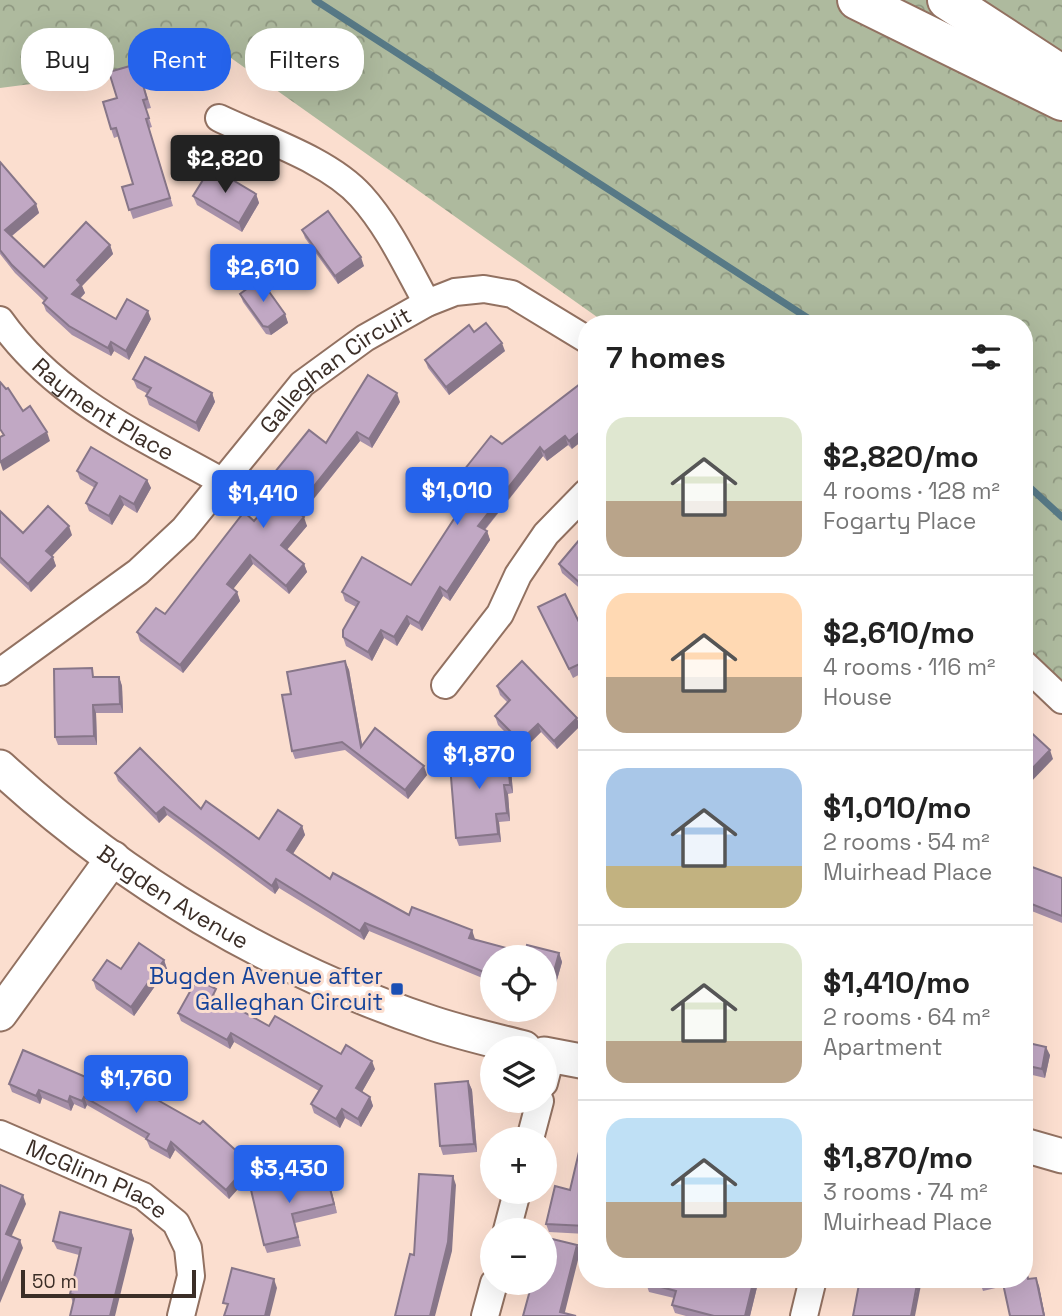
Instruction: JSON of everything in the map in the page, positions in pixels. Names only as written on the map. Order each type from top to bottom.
[{"type":"main road","points":[[857,0],[1062,101]]},
{"type":"main road","points":[[947,0],[1062,75]]},
{"type":"street","points":[[219,118],[330,171],[361,195],[383,226],[427,303]]},
{"type":"street","name":"Galleghan Circuit","points":[[0,672],[138,572],[184,529],[269,422],[321,368],[365,338],[427,303],[464,291],[484,289],[512,294],[578,334]]},
{"type":"street","name":"Rayment Place","points":[[0,320],[19,347],[54,381],[96,410],[223,482]]},
{"type":"street","points":[[445,685],[500,614],[518,575],[546,534],[578,501]]},
{"type":"street","points":[[1033,673],[1062,700]]},
{"type":"street","name":"Bugden Avenue","points":[[0,766],[113,858],[211,923],[317,978],[480,1039]]},
{"type":"street","points":[[3,1002],[113,858]]},
{"type":"street","name":"Bugden Avenue","points":[[557,1061],[578,1062]]},
{"type":"street","name":"McGlinn Place","points":[[0,1134],[143,1196],[176,1223],[188,1248],[191,1276],[181,1316]]},
{"type":"street","points":[[1033,1147],[1062,1156]]},
{"type":"street","points":[[804,1316],[811,1288]]},
{"type":"street","points":[[485,1316],[491,1295]]},
{"type":"green space","points":[[0,0],[1062,0],[1062,689],[1033,657],[1033,315],[594,315],[278,91],[364,91],[364,28],[245,28],[245,68],[231,58],[231,28],[128,28],[128,71],[114,73],[114,28],[21,28],[21,85],[0,88]]},
{"type":"building","points":[[128,67],[128,91],[145,91],[147,99],[143,100],[149,118],[146,119],[170,198],[129,210],[122,187],[133,184],[116,128],[111,129],[103,102],[117,98],[114,71]]},
{"type":"building","points":[[0,162],[36,204],[5,230],[44,267],[86,222],[110,245],[77,280],[81,285],[72,294],[116,319],[127,299],[148,311],[126,351],[111,342],[108,348],[69,326],[43,303],[47,298],[0,250]]},
{"type":"building","points":[[211,167],[256,194],[239,223],[193,196]]},
{"type":"building","points":[[328,211],[361,257],[335,276],[302,230]]},
{"type":"building","points":[[260,279],[285,314],[268,327],[263,326],[240,294]]},
{"type":"building","points":[[486,323],[502,343],[446,387],[425,360],[469,325],[474,332]]},
{"type":"building","points":[[145,357],[212,393],[196,423],[146,396],[151,388],[133,379]]},
{"type":"building","points":[[368,375],[397,393],[369,439],[357,432],[295,510],[304,517],[281,545],[304,564],[286,586],[250,555],[227,584],[237,592],[180,665],[137,632],[156,608],[165,614],[244,512],[254,521],[286,483],[274,473],[309,430],[326,443]]},
{"type":"building","points":[[0,382],[8,388],[23,411],[30,406],[47,432],[0,462],[0,437],[4,435],[0,429]]},
{"type":"building","points":[[578,386],[578,434],[569,441],[565,436],[544,452],[540,447],[478,526],[487,531],[447,592],[440,587],[419,623],[407,616],[394,637],[381,630],[368,652],[343,637],[343,630],[359,602],[342,592],[362,557],[411,585],[478,482],[464,470],[491,436],[502,444]]},
{"type":"building","points":[[91,447],[147,480],[134,504],[120,496],[109,516],[86,503],[97,483],[77,471]]},
{"type":"building","points":[[48,506],[69,526],[46,551],[53,557],[28,584],[0,557],[0,511],[23,533]]},
{"type":"building","points":[[578,541],[578,581],[559,564]]},
{"type":"building","points":[[565,594],[578,620],[578,665],[569,669],[538,607]]},
{"type":"building","points":[[345,661],[361,747],[375,728],[424,766],[405,790],[342,742],[292,751],[282,695],[291,694],[287,672]]},
{"type":"building","points":[[522,661],[577,718],[554,741],[538,724],[520,741],[495,716],[510,700],[497,686]]},
{"type":"building","points":[[92,668],[93,677],[119,677],[120,704],[93,705],[94,736],[55,737],[54,669]]},
{"type":"building","points":[[1033,734],[1050,750],[1033,768]]},
{"type":"building","points":[[140,748],[201,809],[206,801],[259,839],[278,810],[302,826],[287,850],[330,879],[333,873],[409,915],[412,907],[472,930],[469,938],[495,945],[480,945],[480,970],[365,923],[360,931],[276,879],[272,886],[164,807],[156,814],[115,773]]},
{"type":"building","points":[[507,749],[510,785],[504,785],[507,813],[496,814],[498,834],[456,838],[449,753]]},
{"type":"building","points":[[1033,867],[1062,878],[1062,916],[1033,905]]},
{"type":"building","points":[[139,943],[164,960],[131,1007],[93,980],[107,960],[121,969]]},
{"type":"building","points":[[197,979],[216,989],[213,995],[269,1026],[275,1016],[341,1054],[346,1045],[372,1061],[356,1088],[370,1097],[358,1119],[342,1109],[336,1119],[311,1104],[322,1086],[231,1033],[227,1040],[178,1013]]},
{"type":"building","points":[[1033,1044],[1046,1047],[1042,1069],[1033,1067]]},
{"type":"building","points":[[23,1050],[111,1088],[117,1077],[200,1124],[203,1121],[250,1163],[226,1190],[171,1142],[167,1151],[146,1139],[149,1134],[84,1097],[82,1101],[70,1096],[68,1102],[39,1090],[36,1096],[9,1084]]},
{"type":"building","points":[[468,1081],[474,1144],[440,1146],[435,1084]]},
{"type":"building","points":[[578,1156],[578,1226],[557,1225],[557,1218],[547,1218],[551,1204],[557,1204],[557,1187],[570,1190]]},
{"type":"building","points":[[326,1173],[334,1204],[292,1214],[298,1237],[264,1245],[251,1190]]},
{"type":"building","points":[[419,1174],[453,1176],[448,1242],[430,1316],[395,1316],[410,1254],[414,1255]]},
{"type":"building","points":[[0,1185],[23,1195],[6,1234],[20,1240],[0,1287]]},
{"type":"building","points":[[60,1212],[131,1230],[110,1316],[70,1316],[75,1295],[70,1294],[81,1248],[53,1241]]},
{"type":"building","points":[[557,1240],[577,1245],[560,1312],[576,1316],[523,1316],[529,1295],[557,1295]]},
{"type":"building","points":[[232,1268],[274,1279],[265,1316],[224,1316],[228,1304],[223,1303]]},
{"type":"building","points":[[1033,1278],[1036,1278],[1044,1316],[1010,1316],[1004,1288],[1033,1288]]},
{"type":"building","points":[[665,1288],[752,1288],[745,1316],[714,1316],[672,1305],[676,1291]]},
{"type":"building","points":[[858,1288],[916,1288],[911,1316],[853,1316]]},
{"type":"waterway","points":[[315,0],[803,315]]},
{"type":"waterway","points":[[1033,490],[1062,517]]},
{"type":"place","name":"Bugden Avenue after Galleghan Circuit","points":[[397,989]]}]
